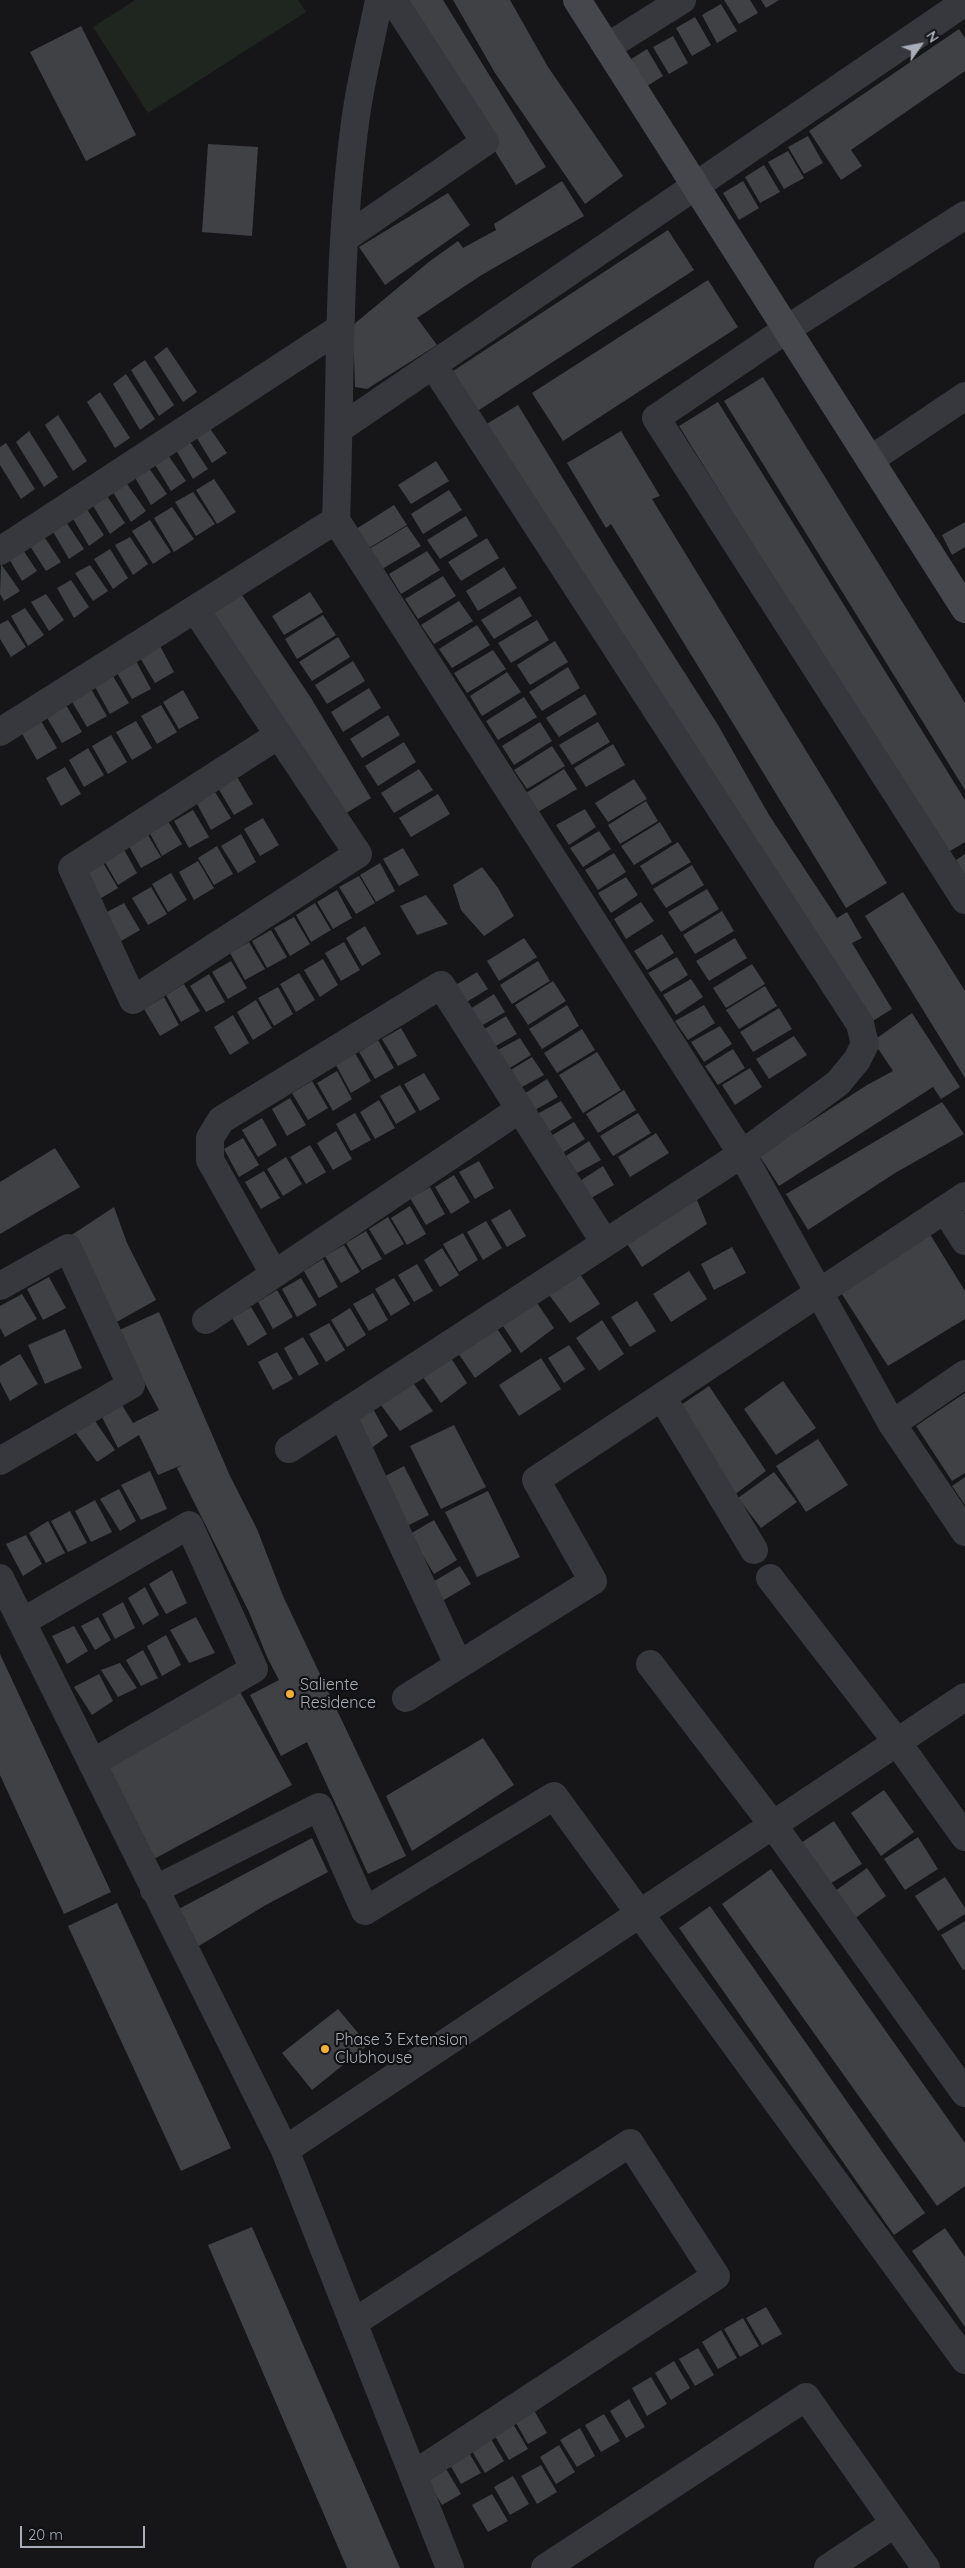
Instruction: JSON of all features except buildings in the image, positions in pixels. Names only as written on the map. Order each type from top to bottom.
[{"type":"street","points":[[379,0],[355,122],[345,238],[339,329],[340,429],[336,520],[742,1154],[892,1424],[965,1532]]},
{"type":"street","points":[[345,238],[485,142],[393,0]]},
{"type":"street","points":[[577,0],[870,460],[960,591]]},
{"type":"street","points":[[607,46],[682,0]]},
{"type":"street","points":[[340,429],[965,2]]},
{"type":"street","points":[[965,215],[787,329],[656,418],[965,900]]},
{"type":"street","points":[[0,552],[339,329]]},
{"type":"street","points":[[289,1449],[742,1154],[838,1084],[857,1060],[865,1044],[860,1024],[433,365]]},
{"type":"street","points":[[870,460],[965,396]]},
{"type":"street","points":[[0,732],[336,520]]},
{"type":"street","points":[[194,609],[358,854],[133,1000],[72,868],[278,736]]},
{"type":"street","points":[[274,1274],[210,1160],[210,1138],[221,1120],[441,985],[605,1243]]},
{"type":"street","points":[[206,1320],[520,1110]]},
{"type":"street","points":[[406,1698],[593,1581],[536,1480],[955,1203],[965,1241]]},
{"type":"street","points":[[0,1286],[68,1248],[131,1385],[0,1461]]},
{"type":"street","points":[[892,1424],[965,1374]]},
{"type":"street","points":[[662,1397],[754,1550]]},
{"type":"street","points":[[342,1414],[458,1664]]},
{"type":"street","points":[[22,1622],[189,1525],[254,1669],[92,1763]]},
{"type":"street","points":[[0,1578],[285,2150],[450,2568]]},
{"type":"street","points":[[770,1578],[897,1742],[965,1836]]},
{"type":"street","points":[[650,1664],[773,1825],[965,2094]]},
{"type":"street","points":[[285,2150],[965,1697]]},
{"type":"street","points":[[154,1890],[319,1807],[365,1911],[554,1796],[965,2360]]},
{"type":"street","points":[[353,2323],[630,2143],[716,2276],[413,2475]]},
{"type":"street","points":[[546,2568],[806,2397],[926,2568]]},
{"type":"street","points":[[828,2568],[894,2524]]},
{"type":"shaded area","points":[[135,0],[298,0],[306,12],[148,113],[93,27]]},
{"type":"place","name":"Saliente Residence","points":[[290,1694]]},
{"type":"place","name":"Phase 3 Extension Clubhouse","points":[[325,2049]]}]
